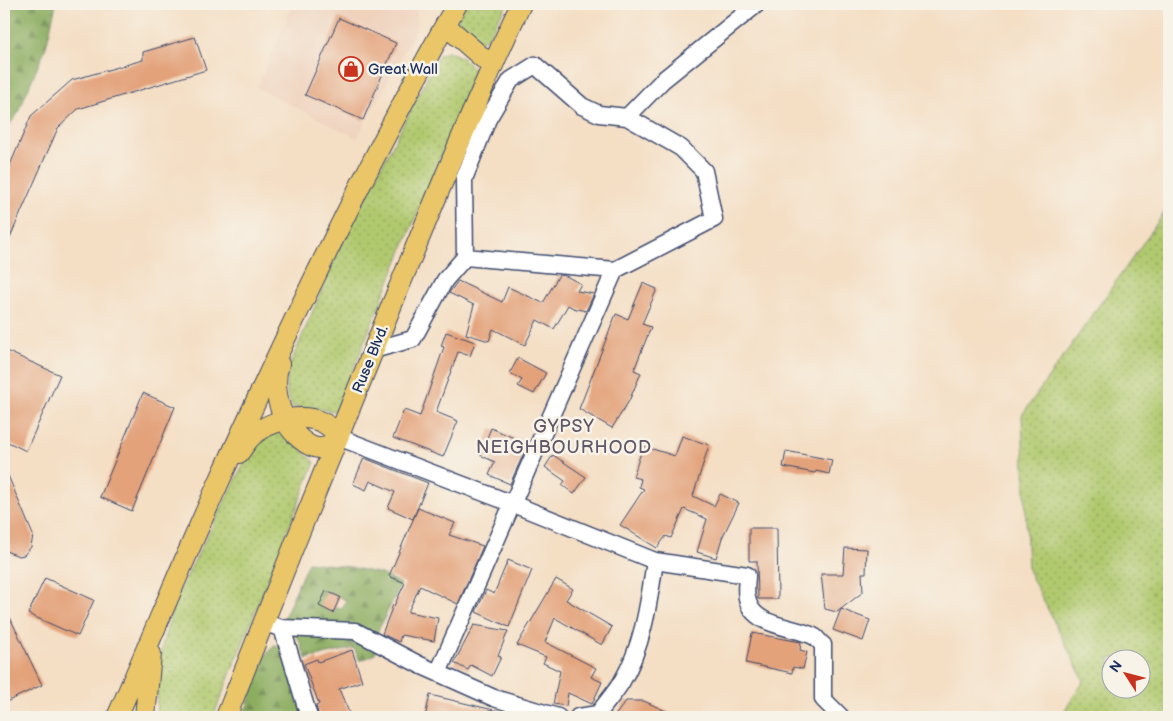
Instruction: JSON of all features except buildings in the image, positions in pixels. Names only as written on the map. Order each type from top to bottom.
[{"type":"main road","points":[[117,717],[217,486],[292,324],[380,144],[457,4]]},
{"type":"main road","name":"Ruse Blvd.","points":[[226,717],[272,625],[338,437],[492,66],[521,4]]},
{"type":"main road","points":[[445,25],[492,66]]},
{"type":"main road","points":[[292,324],[276,375],[277,393],[285,420],[300,437],[315,447],[324,447],[338,437]]},
{"type":"main road","points":[[217,486],[250,437],[265,427],[285,420]]},
{"type":"main road","points":[[145,717],[151,658],[158,623]]},
{"type":"street","points":[[627,117],[663,80],[757,4]]},
{"type":"street","points":[[373,350],[412,339],[445,280],[464,257],[464,178],[488,119],[511,80],[535,65],[582,106],[600,114],[627,117],[681,148],[704,171],[714,219],[615,270],[464,257]]},
{"type":"street","points":[[438,673],[514,504],[615,270]]},
{"type":"street","points":[[338,437],[514,504],[655,561],[747,575],[747,599],[750,608],[757,615],[773,625],[815,637],[823,645],[823,699],[841,717]]},
{"type":"street","points":[[578,717],[598,714],[621,682],[638,646],[649,600],[655,561]]},
{"type":"street","points":[[309,717],[272,625],[355,631],[438,673],[494,698],[558,717]]},
{"type":"shaded area","points":[[293,4],[413,4],[417,7],[416,30],[357,138],[257,88]]},
{"type":"green space","points":[[4,4],[56,4],[46,47],[16,117],[4,130]]},
{"type":"green space","points":[[466,4],[507,4],[488,37],[480,42],[465,30],[457,20]]},
{"type":"green space","points":[[447,52],[455,54],[468,62],[474,74],[336,411],[293,407],[286,388],[289,367],[341,245],[439,55]]},
{"type":"green space","points":[[1169,206],[1169,717],[1060,717],[1084,681],[1028,570],[1022,415]]},
{"type":"green space","points":[[276,430],[282,431],[315,462],[213,717],[156,717],[159,666],[163,641],[176,597],[249,454],[258,441]]},
{"type":"green space","points":[[308,562],[350,567],[381,574],[401,584],[377,633],[375,654],[360,661],[354,648],[306,659],[300,642],[284,618]],"holes":[[[327,591],[346,600],[342,609],[336,607],[333,613],[320,606]]]},
{"type":"green space","points":[[274,645],[281,646],[303,717],[243,717],[265,656]]},
{"type":"place","name":"Great Wall","points":[[351,69]]},
{"type":"district","name":"GYPSY NEIGHBOURHOOD","points":[[564,436]]}]
